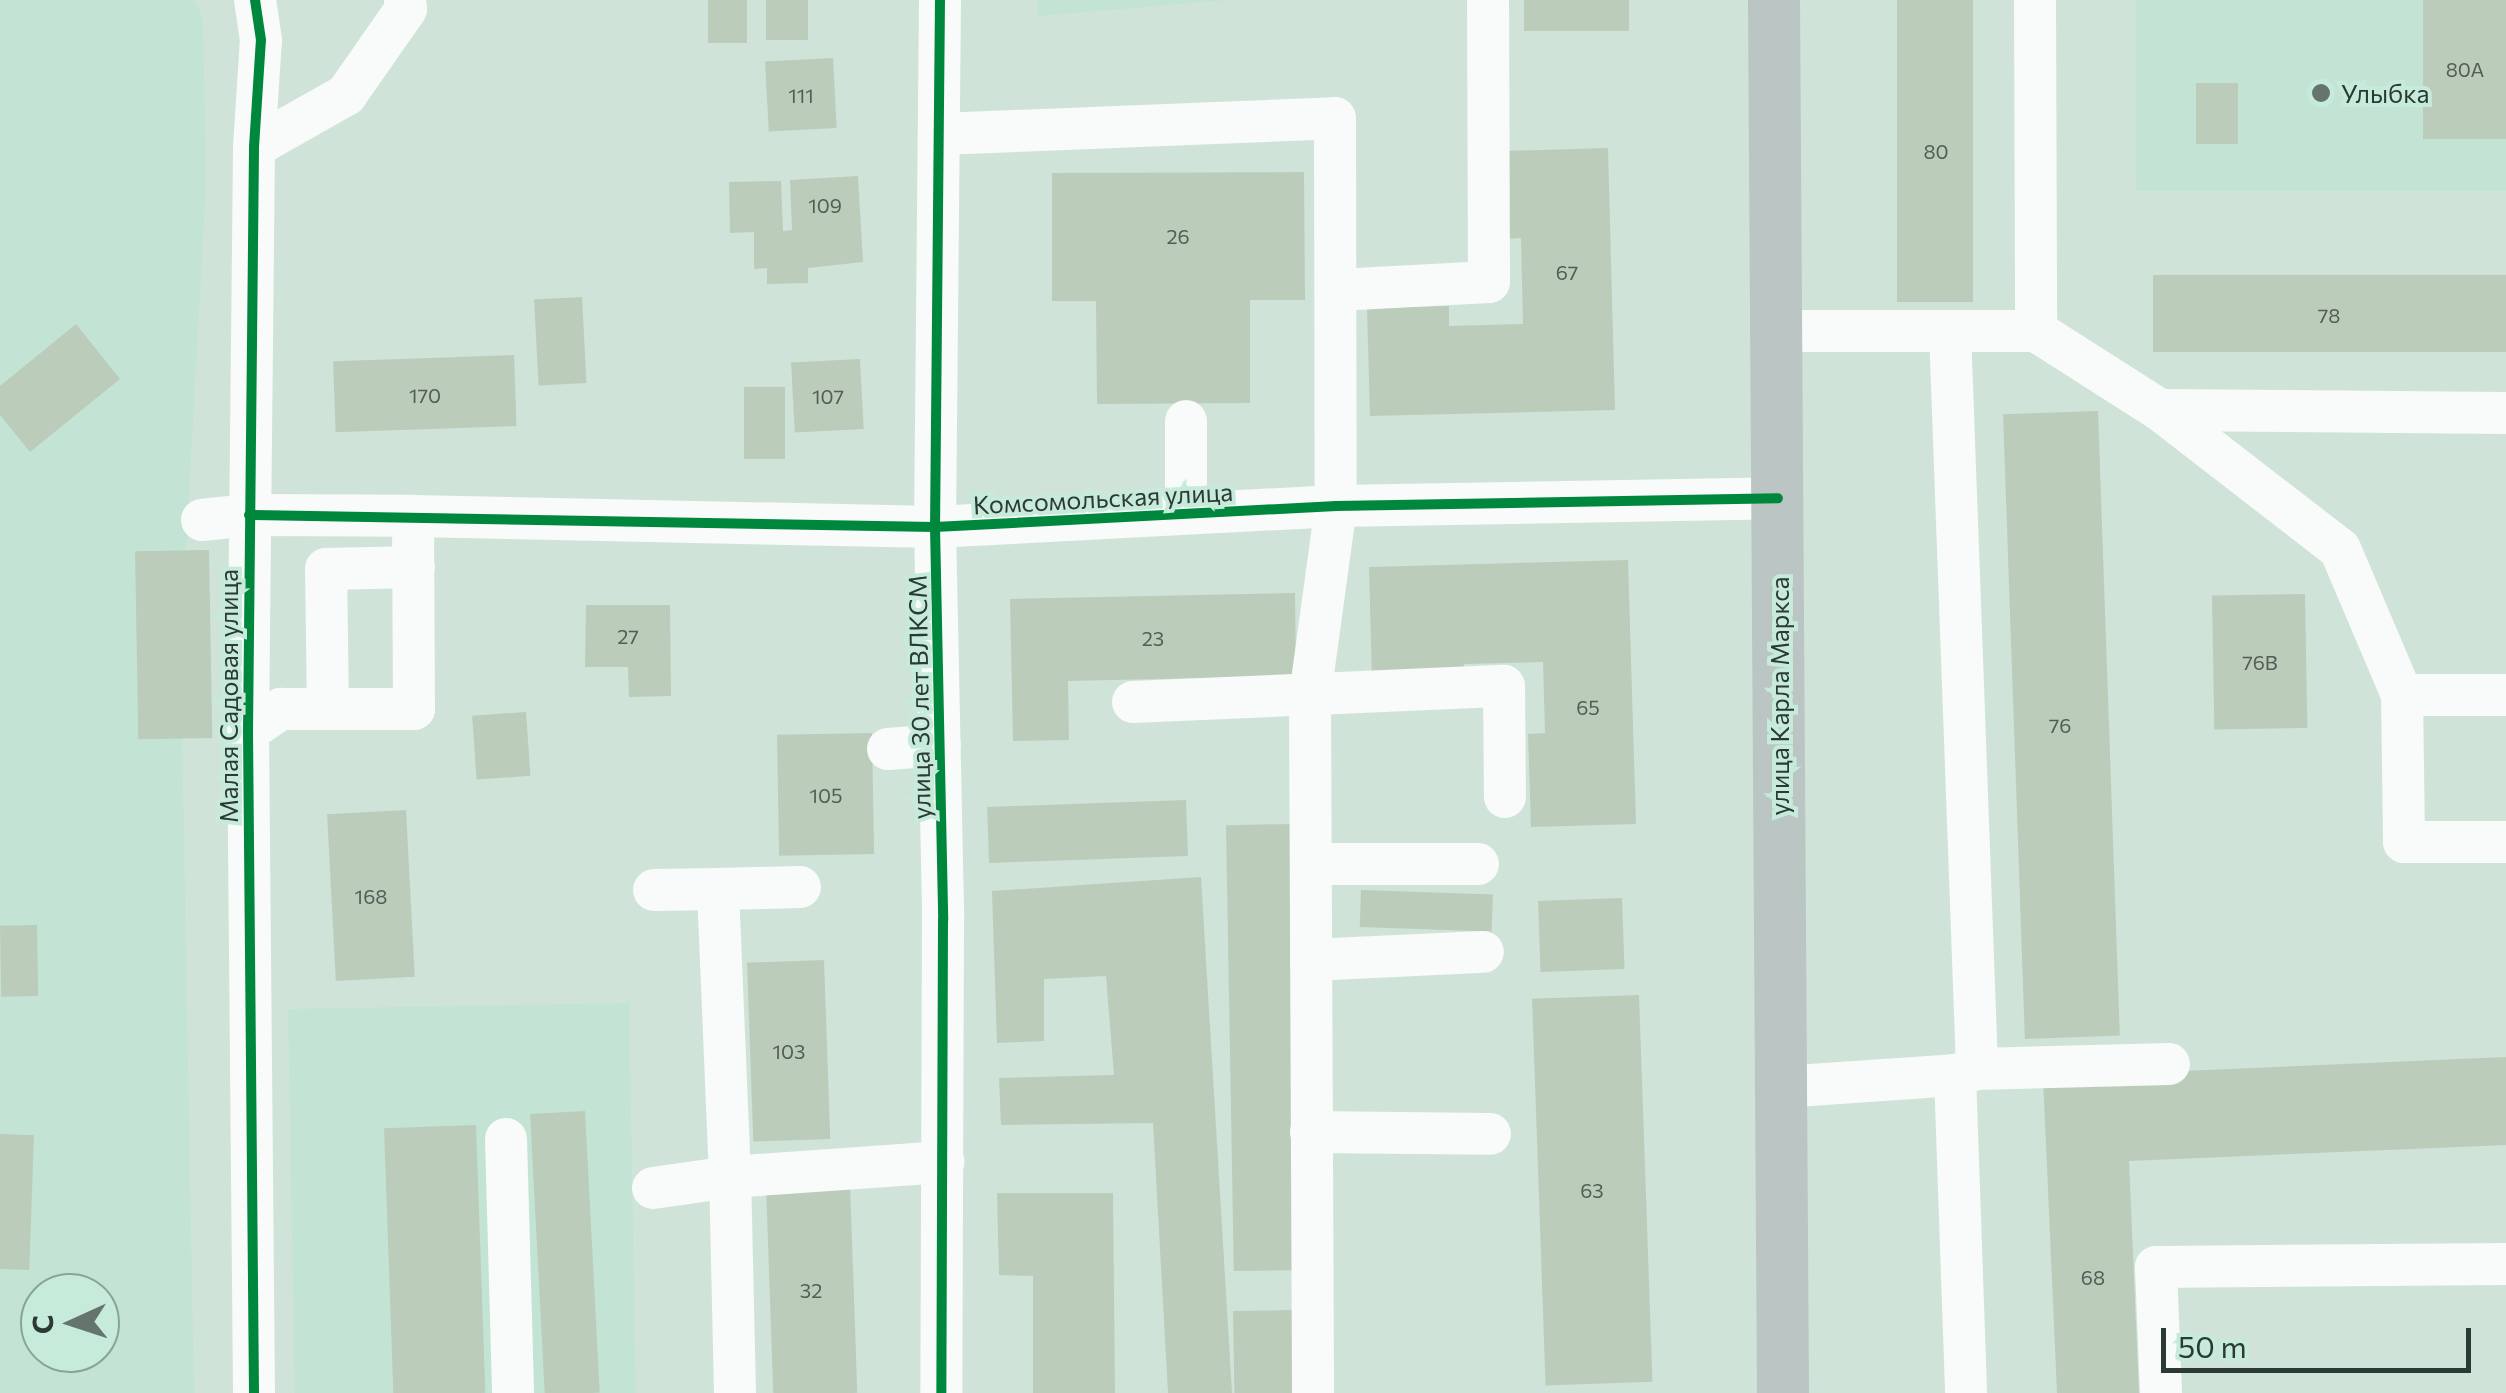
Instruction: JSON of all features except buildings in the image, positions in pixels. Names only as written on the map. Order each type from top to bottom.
[{"type":"main road","name":"улица Карла Маркса","points":[[1774,0],[1783,1393]]},
{"type":"street","name":"Малая Садовая улица","points":[[254,0],[261,40],[254,147],[249,515],[254,1393]]},
{"type":"street","points":[[254,147],[346,95],[406,9],[405,0]]},
{"type":"street","name":"улица 30 лет ВЛКСМ","points":[[940,0],[935,527],[943,1162],[941,1393]]},
{"type":"street","points":[[1337,290],[1489,282],[1488,0]]},
{"type":"street","points":[[2035,0],[2036,330]]},
{"type":"street","points":[[940,134],[1335,118],[1336,506],[1310,696],[1313,1393]]},
{"type":"street","points":[[1778,331],[2036,330],[2160,410],[2340,549],[2402,694],[2404,842],[2506,842]]},
{"type":"street","points":[[1950,331],[1966,1072],[1966,1393]]},
{"type":"street","points":[[2160,410],[2506,413]]},
{"type":"street","points":[[1186,421],[1186,514]]},
{"type":"street","name":"Комсомольская улица","points":[[202,520],[249,515],[413,516],[935,527],[1336,506],[1778,498]]},
{"type":"street","points":[[248,732],[280,709],[414,709],[413,516]]},
{"type":"street","points":[[328,709],[326,568],[414,568]]},
{"type":"street","points":[[1133,702],[1504,686],[1506,797]]},
{"type":"street","points":[[2402,694],[2506,696]]},
{"type":"street","points":[[888,749],[940,745]]},
{"type":"street","points":[[1311,864],[1478,864]]},
{"type":"street","points":[[654,890],[800,887]]},
{"type":"street","points":[[718,889],[734,1393]]},
{"type":"street","points":[[1311,960],[1482,952]]},
{"type":"street","points":[[1781,1087],[1966,1072],[2169,1064]]},
{"type":"street","points":[[1311,1132],[1490,1134]]},
{"type":"street","points":[[506,1139],[513,1393]]},
{"type":"street","points":[[653,1188],[730,1177],[943,1162]]},
{"type":"street","points":[[2161,1393],[2156,1267],[2506,1264]]},
{"type":"shaded area","points":[[0,0],[195,0],[203,19],[206,184],[186,550],[182,738],[194,1393],[0,1393]]},
{"type":"shaded area","points":[[1038,0],[1228,0],[1038,16]]},
{"type":"shaded area","name":"Улыбка","points":[[2136,0],[2506,0],[2506,191],[2136,191]]},
{"type":"shaded area","points":[[629,1003],[636,1393],[295,1393],[288,1009]]},
{"type":"cycle path","points":[[254,1393],[248,731],[254,147],[261,40],[255,0]]},
{"type":"cycle path","points":[[940,0],[935,527],[943,920],[941,1393]]},
{"type":"cycle path","points":[[249,515],[935,527],[1336,506],[1778,498]]},
{"type":"place","name":"Улыбка","points":[[2321,93]]}]
